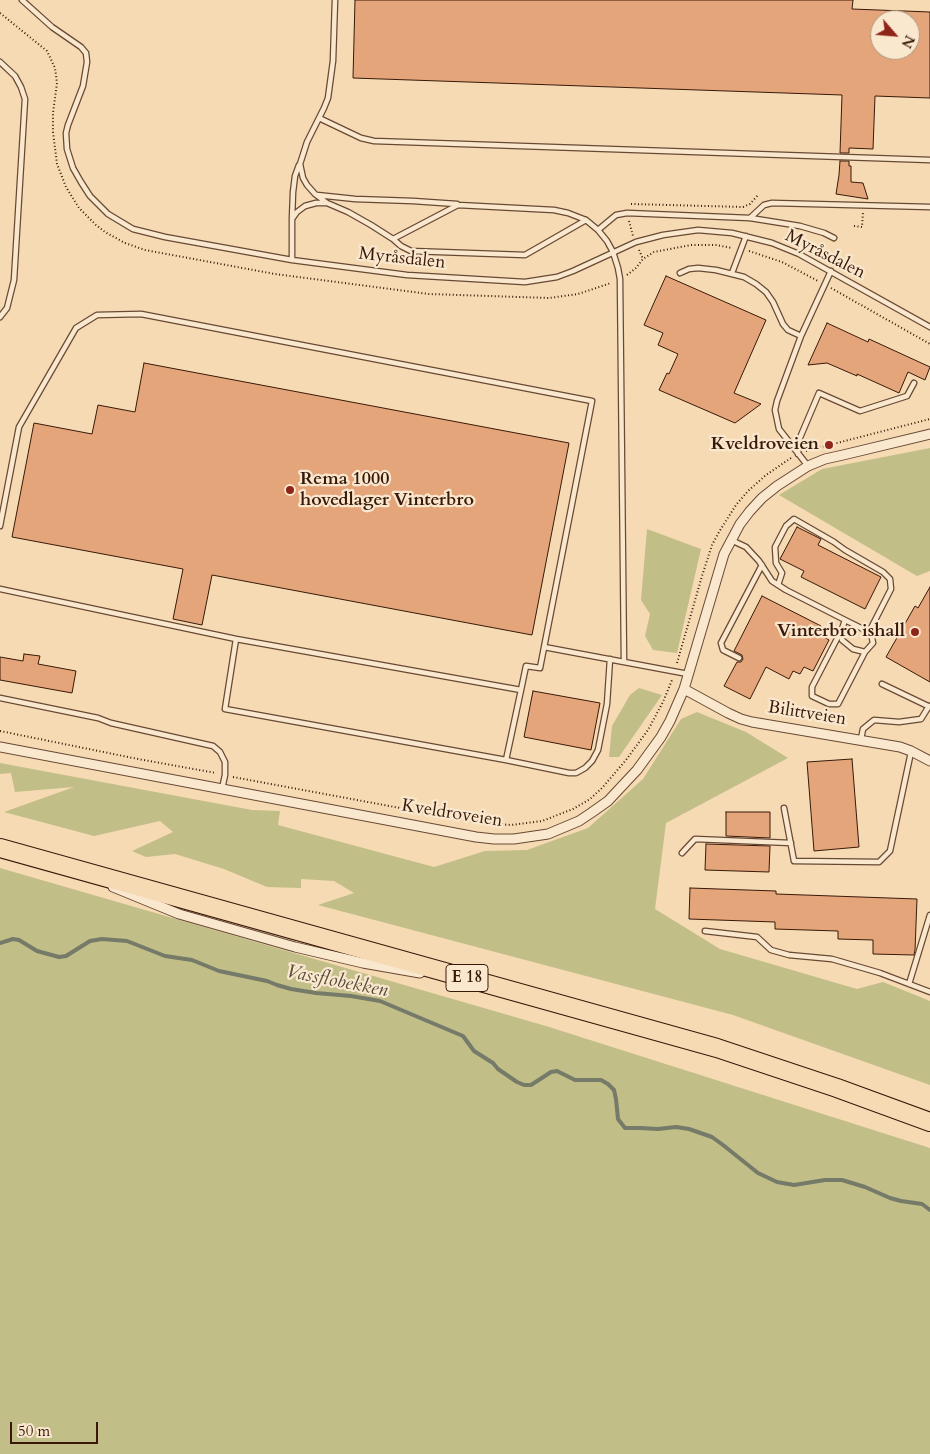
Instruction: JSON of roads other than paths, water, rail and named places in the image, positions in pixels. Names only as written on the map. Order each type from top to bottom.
[{"type":"highway","name":"E 18","points":[[0,840],[719,1041],[814,1071],[930,1113]]},
{"type":"highway","name":"E 18","points":[[0,848],[717,1048],[837,1088],[930,1122]]},
{"type":"street","name":"Kveldroveien","points":[[0,747],[485,838],[514,839],[548,834],[592,814],[608,801],[650,753],[661,736],[684,689],[719,569],[731,540],[750,510],[762,498],[808,466],[834,457],[930,434]]},
{"type":"street","name":"Bilittveien","points":[[684,689],[728,714],[741,719],[900,747],[911,750],[930,761]]},
{"type":"lane","name":"Myråsdalen","points":[[22,0],[52,27],[81,47],[86,54],[87,62],[83,86],[66,133],[67,149],[73,168],[90,196],[108,214],[123,224],[146,233],[292,260],[407,275],[525,282],[557,277],[636,242],[679,232],[715,231],[746,236],[793,251],[930,327]]},
{"type":"lane","points":[[292,260],[295,176],[307,142],[328,98],[333,61],[335,0]]},
{"type":"lane","points":[[0,62],[15,76],[21,87],[24,99],[14,280],[7,308],[0,317]]},
{"type":"lane","points":[[319,118],[361,138],[374,141],[930,160]]},
{"type":"lane","points":[[300,164],[303,178],[315,194],[326,203],[348,212],[411,251],[525,255],[586,220]]},
{"type":"lane","points":[[315,194],[356,199],[422,201],[458,205],[554,210],[586,220],[607,241],[613,252],[620,279],[624,662]]},
{"type":"lane","points":[[292,219],[297,212],[306,206],[326,203]]},
{"type":"lane","points":[[750,218],[764,205],[772,203],[930,207]]},
{"type":"lane","points":[[393,239],[458,205]]},
{"type":"lane","points":[[598,230],[616,215],[627,213],[750,218],[800,226],[834,238]]},
{"type":"lane","points":[[732,273],[746,236]]},
{"type":"lane","points":[[680,273],[690,268],[698,268],[732,273],[744,277],[766,292],[783,324],[788,330],[801,336]]},
{"type":"lane","points":[[808,466],[779,429],[776,420],[776,400],[801,336],[831,271]]},
{"type":"lane","points":[[0,526],[19,427],[76,328],[97,315],[141,314],[592,401],[540,668],[526,666],[506,760]]},
{"type":"lane","points":[[798,454],[799,440],[819,392],[860,411],[908,396],[914,383]]},
{"type":"lane","points":[[778,585],[782,573],[776,563],[775,547],[786,526],[794,519],[883,572],[890,579],[891,589],[869,632]]},
{"type":"lane","points":[[731,540],[746,547],[762,565],[772,581],[778,585],[872,633],[873,643],[865,652],[838,704],[829,704],[812,696],[812,687],[845,620]]},
{"type":"lane","points":[[739,658],[723,650],[721,643],[762,565]]},
{"type":"lane","points":[[0,589],[236,639],[521,690]]},
{"type":"lane","points":[[840,632],[842,640],[854,649],[865,652]]},
{"type":"lane","points":[[236,639],[225,709],[569,773],[576,773],[586,768],[592,762],[598,750],[607,704],[610,659]]},
{"type":"lane","points":[[544,647],[688,674]]},
{"type":"lane","points":[[860,739],[863,729],[874,720],[899,722],[922,719],[929,706],[882,684]]},
{"type":"lane","points":[[0,698],[98,718],[111,723],[213,746],[220,752],[224,762],[225,775],[222,789]]},
{"type":"lane","points":[[784,808],[794,861],[879,862],[890,851],[911,750]]},
{"type":"lane","points":[[682,853],[695,839],[791,843]]},
{"type":"lane","points":[[909,984],[930,915]]},
{"type":"lane","points":[[706,931],[757,937],[770,950],[789,956],[832,959],[880,973],[930,992]]},
{"type":"waterway","name":"Vassflobekken","points":[[0,943],[13,939],[19,940],[37,951],[59,957],[66,956],[90,941],[102,939],[127,941],[165,956],[192,960],[219,971],[267,981],[291,989],[380,1001],[463,1036],[474,1051],[524,1085],[531,1085],[551,1072],[557,1071],[575,1080],[601,1080],[614,1090],[618,1119],[625,1128],[658,1129],[676,1127],[689,1129],[712,1137],[758,1173],[777,1182],[794,1185],[825,1180],[842,1180],[865,1187],[890,1198],[922,1204],[930,1210]]},
{"type":"place","name":"Kveldroveien","points":[[829,445]]},
{"type":"place","name":"Rema 1000 hovedlager Vinterbro","points":[[290,490]]},
{"type":"place","name":"Vinterbro ishall","points":[[915,632]]}]
